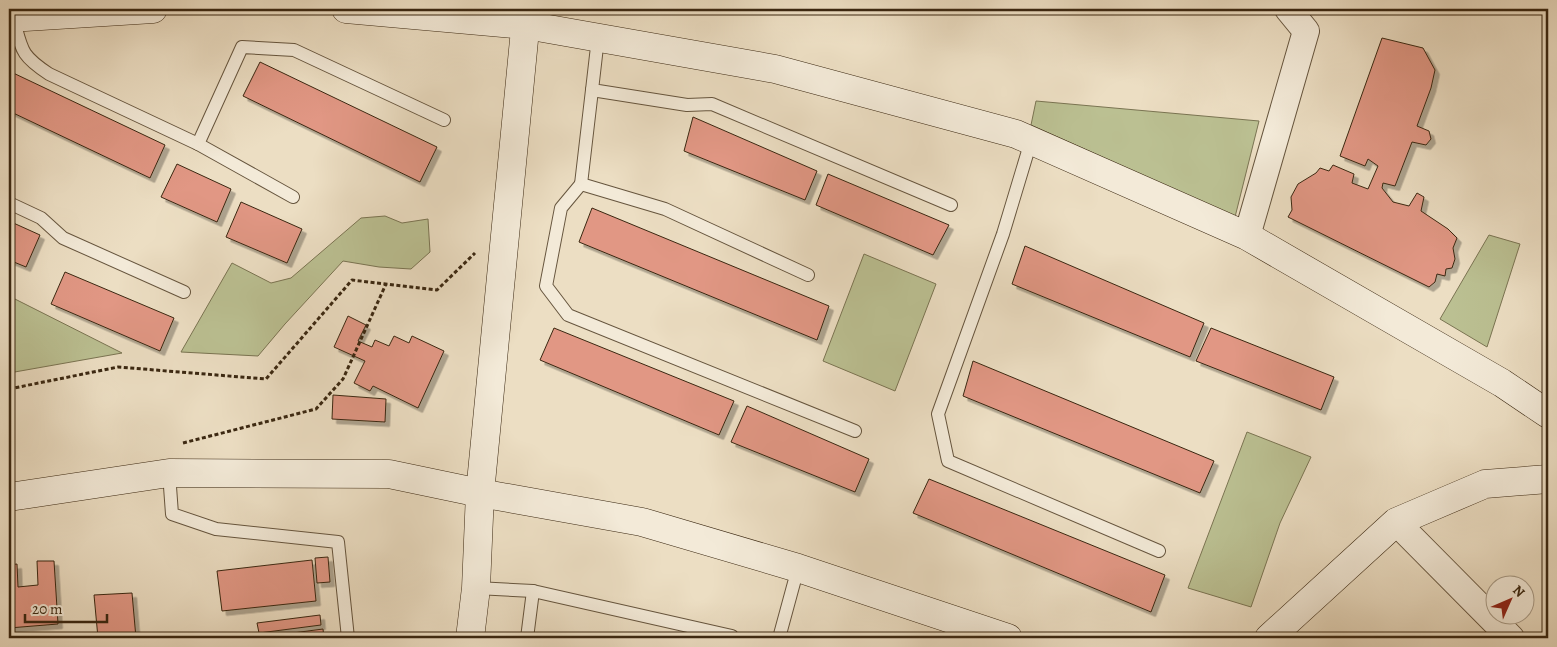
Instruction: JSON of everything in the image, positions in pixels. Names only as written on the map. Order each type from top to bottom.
[{"type":"street","points":[[11,18],[153,9]]},
{"type":"street","points":[[346,9],[527,17],[598,38],[775,69],[1016,134],[1248,236],[1502,383],[1548,414]]},
{"type":"street","points":[[1248,236],[1306,31],[1288,9]]},
{"type":"street","points":[[470,638],[476,588],[480,493],[527,17]]},
{"type":"street","points":[[9,496],[169,473],[389,474],[480,493],[642,522],[798,568],[1008,638]]},
{"type":"street","points":[[1269,638],[1396,522],[1485,484],[1548,479]]},
{"type":"street","points":[[1396,522],[1511,638]]},
{"type":"lane","points":[[11,18],[22,50],[31,62],[49,74],[198,144],[293,197]]},
{"type":"lane","points":[[598,38],[580,184],[561,208],[546,286],[568,315],[856,431]]},
{"type":"lane","points":[[198,144],[242,47],[294,50],[444,120]]},
{"type":"lane","points":[[592,90],[687,105],[712,104],[951,205]]},
{"type":"lane","points":[[1031,141],[1003,234],[938,414],[948,461],[1159,552]]},
{"type":"lane","points":[[580,184],[665,209],[808,275]]},
{"type":"lane","points":[[9,203],[41,218],[64,238],[184,292]]},
{"type":"lane","points":[[169,473],[172,514],[216,529],[338,542],[348,638]]},
{"type":"lane","points":[[778,638],[798,568]]},
{"type":"lane","points":[[476,588],[533,591],[707,634],[732,636]]},
{"type":"lane","points":[[527,638],[533,591]]},
{"type":"path","points":[[9,389],[118,367],[266,379],[352,280],[437,290],[476,253]]},
{"type":"path","points":[[182,444],[316,409],[343,379],[386,284]]},
{"type":"green space","points":[[1036,101],[1259,121],[1235,217],[1031,125]]},
{"type":"green space","points":[[385,216],[402,223],[428,219],[430,252],[411,269],[379,267],[343,261],[258,356],[181,352],[232,263],[271,283],[291,278],[361,218]]},
{"type":"green space","points":[[1489,235],[1520,244],[1487,347],[1440,319]]},
{"type":"green space","points":[[864,254],[936,284],[895,391],[823,361]]},
{"type":"green space","points":[[9,296],[122,353],[9,373]]},
{"type":"green space","points":[[1247,432],[1311,457],[1280,523],[1251,607],[1188,588]]},
{"type":"building","points":[[1382,38],[1423,48],[1435,70],[1431,88],[1417,126],[1429,131],[1431,139],[1426,145],[1412,142],[1395,186],[1383,183],[1382,188],[1393,202],[1409,206],[1417,193],[1424,197],[1421,211],[1448,229],[1457,238],[1453,248],[1455,259],[1452,268],[1446,269],[1445,276],[1437,274],[1435,282],[1429,287],[1288,217],[1292,210],[1291,197],[1298,184],[1316,173],[1320,168],[1329,171],[1333,165],[1354,174],[1352,183],[1368,189],[1378,166],[1368,159],[1365,166],[1340,156]]},
{"type":"building","points":[[260,62],[437,147],[420,182],[243,96]]},
{"type":"building","points":[[9,71],[165,145],[150,178],[9,111]]},
{"type":"building","points":[[693,117],[817,171],[805,200],[684,151]]},
{"type":"building","points":[[177,164],[231,189],[217,222],[161,197]]},
{"type":"building","points":[[828,174],[949,225],[933,255],[816,205]]},
{"type":"building","points":[[241,202],[302,229],[287,263],[226,237]]},
{"type":"building","points":[[592,208],[829,306],[817,340],[579,242]]},
{"type":"building","points":[[9,221],[40,235],[26,267],[9,260]]},
{"type":"building","points":[[1025,246],[1204,323],[1190,357],[1012,284]]},
{"type":"building","points":[[65,272],[174,318],[160,351],[51,304]]},
{"type":"building","points":[[348,316],[366,325],[358,341],[372,347],[375,340],[389,346],[394,336],[409,343],[412,336],[444,351],[418,408],[373,386],[370,391],[354,383],[365,361],[334,347]]},
{"type":"building","points":[[554,328],[734,401],[719,435],[540,360]]},
{"type":"building","points":[[1211,328],[1334,377],[1321,410],[1196,361]]},
{"type":"building","points":[[973,361],[1214,461],[1200,493],[963,396]]},
{"type":"building","points":[[333,395],[386,399],[385,422],[332,419]]},
{"type":"building","points":[[747,406],[869,459],[855,492],[731,442]]},
{"type":"building","points":[[929,479],[1165,575],[1151,612],[913,513]]},
{"type":"building","points":[[328,557],[330,582],[317,583],[315,558]]},
{"type":"building","points":[[312,560],[316,601],[222,611],[217,571]]},
{"type":"building","points":[[37,561],[54,561],[58,624],[9,628],[9,565],[17,564],[18,587],[38,585]]},
{"type":"building","points":[[132,593],[136,638],[98,638],[94,595]]},
{"type":"building","points":[[320,615],[321,625],[259,633],[257,623]]},
{"type":"building","points":[[323,629],[324,638],[270,638],[285,637],[285,634]]}]
